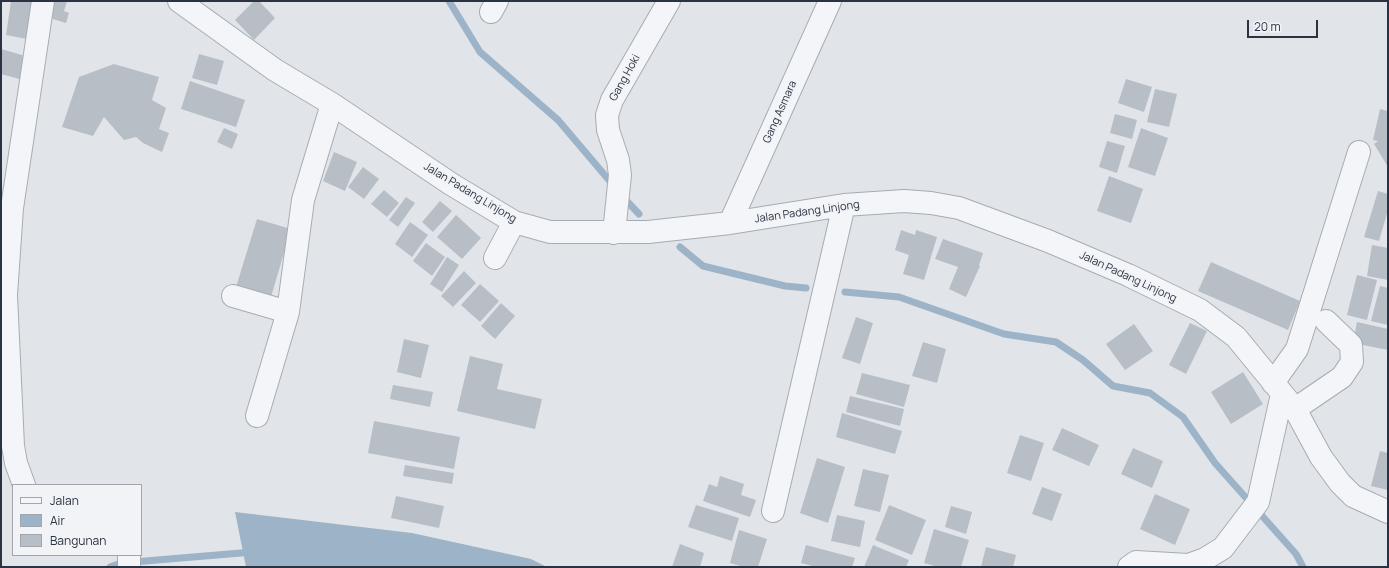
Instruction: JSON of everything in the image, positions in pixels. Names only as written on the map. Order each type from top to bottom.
[{"type":"street","points":[[24,484],[16,463],[13,446],[6,295],[12,208],[43,1]]},
{"type":"street","name":"Gang Hoki","points":[[614,233],[620,175],[618,160],[608,130],[607,115],[612,100],[670,1]]},
{"type":"street","name":"Gang Asmara","points":[[730,223],[830,1]]},
{"type":"street","name":"Jalan Padang Linjong","points":[[182,2],[275,70],[332,104],[451,184],[514,222],[550,232],[648,232],[730,223],[844,205],[904,202],[931,203],[959,208],[1048,241],[1128,275],[1200,310],[1236,337],[1283,395],[1321,457],[1340,483],[1353,496],[1388,512]]},
{"type":"street","points":[[257,416],[288,312],[303,200],[332,104]]},
{"type":"street","points":[[1129,567],[1136,562],[1188,566],[1205,559],[1223,548],[1258,502],[1283,395],[1359,152]]},
{"type":"street","points":[[773,512],[844,205]]},
{"type":"street","points":[[495,258],[514,222]]},
{"type":"street","points":[[233,296],[288,312]]},
{"type":"street","points":[[1283,395],[1342,377],[1352,362],[1351,345],[1326,321]]},
{"type":"street","points":[[129,556],[129,567]]},
{"type":"water","points":[[235,512],[412,533],[531,559],[547,567],[246,567]]},
{"type":"building","points":[[11,1],[34,1],[27,39],[6,35]]},
{"type":"building","points":[[47,1],[67,1],[64,11],[69,13],[66,23],[43,16]]},
{"type":"building","points":[[254,1],[259,1],[275,18],[254,40],[235,20]]},
{"type":"building","points":[[1,49],[29,57],[23,80],[1,74]]},
{"type":"building","points":[[199,54],[224,61],[217,85],[192,78]]},
{"type":"building","points":[[114,64],[159,77],[152,100],[166,108],[159,129],[169,133],[162,152],[143,143],[136,137],[124,140],[104,117],[93,136],[62,127],[79,77]]},
{"type":"building","points":[[1126,79],[1152,87],[1144,112],[1118,103]]},
{"type":"building","points":[[190,81],[245,100],[236,127],[181,109]]},
{"type":"building","points":[[1155,89],[1177,94],[1169,127],[1147,122]]},
{"type":"building","points":[[1380,109],[1388,111],[1388,167],[1374,144],[1378,141],[1373,140]]},
{"type":"building","points":[[1115,114],[1137,120],[1132,139],[1110,133]]},
{"type":"building","points":[[224,128],[238,134],[232,149],[217,142]]},
{"type":"building","points":[[1141,128],[1168,138],[1155,176],[1128,167]]},
{"type":"building","points":[[1107,141],[1125,146],[1117,173],[1099,167]]},
{"type":"building","points":[[334,152],[357,162],[345,191],[323,181]]},
{"type":"building","points":[[363,167],[379,179],[364,199],[348,187]]},
{"type":"building","points":[[1109,176],[1143,189],[1131,223],[1097,211]]},
{"type":"building","points":[[384,190],[399,203],[387,217],[371,204]]},
{"type":"building","points":[[1378,191],[1388,194],[1388,210],[1379,241],[1364,237]]},
{"type":"building","points":[[406,197],[415,203],[398,227],[389,220]]},
{"type":"building","points":[[440,201],[452,211],[433,232],[422,222]]},
{"type":"building","points":[[456,215],[481,238],[462,259],[437,237]]},
{"type":"building","points":[[257,219],[291,229],[271,297],[236,287]]},
{"type":"building","points":[[410,222],[428,235],[412,257],[395,244]]},
{"type":"building","points":[[901,230],[915,235],[916,230],[937,237],[924,280],[903,274],[909,255],[895,250]]},
{"type":"building","points":[[943,239],[983,253],[980,266],[966,297],[949,289],[958,267],[935,259]]},
{"type":"building","points":[[426,243],[445,257],[432,276],[413,261]]},
{"type":"building","points":[[1372,245],[1388,248],[1388,280],[1367,276]]},
{"type":"building","points":[[447,257],[459,265],[442,292],[430,284]]},
{"type":"building","points":[[1211,262],[1300,301],[1288,330],[1198,291]]},
{"type":"building","points":[[464,271],[476,283],[453,307],[441,296]]},
{"type":"building","points":[[1357,275],[1377,280],[1367,320],[1347,315]]},
{"type":"building","points":[[480,284],[499,301],[480,322],[461,305]]},
{"type":"building","points":[[1380,286],[1388,288],[1388,325],[1371,321]]},
{"type":"building","points":[[501,303],[515,316],[495,339],[481,326]]},
{"type":"building","points":[[856,317],[873,323],[860,364],[842,358]]},
{"type":"building","points":[[1357,322],[1388,329],[1388,350],[1353,343]]},
{"type":"building","points":[[1190,323],[1207,331],[1186,374],[1169,365]]},
{"type":"building","points":[[1134,324],[1153,351],[1125,370],[1106,344]]},
{"type":"building","points":[[404,339],[429,345],[421,378],[397,372]]},
{"type":"building","points":[[923,342],[946,349],[937,383],[912,376]]},
{"type":"building","points":[[470,356],[503,364],[497,389],[542,399],[535,429],[457,411]]},
{"type":"building","points":[[1243,372],[1263,404],[1231,424],[1211,392]]},
{"type":"building","points":[[862,373],[910,385],[904,407],[856,394]]},
{"type":"building","points":[[393,385],[433,392],[430,407],[390,399]]},
{"type":"building","points":[[850,396],[904,409],[900,426],[846,412]]},
{"type":"building","points":[[842,413],[902,431],[895,454],[836,437]]},
{"type":"building","points":[[374,421],[460,437],[454,469],[368,453]]},
{"type":"building","points":[[1062,428],[1099,445],[1089,466],[1052,450]]},
{"type":"building","points":[[1020,435],[1044,443],[1031,481],[1007,473]]},
{"type":"building","points":[[1133,448],[1163,461],[1152,488],[1121,474]]},
{"type":"building","points":[[1380,451],[1388,453],[1388,490],[1371,486]]},
{"type":"building","points":[[817,458],[845,467],[828,523],[800,513]]},
{"type":"building","points":[[405,465],[454,473],[452,484],[403,476]]},
{"type":"building","points":[[863,469],[889,475],[880,512],[854,506]]},
{"type":"building","points":[[720,476],[744,484],[741,495],[756,500],[750,517],[703,501],[709,484],[717,487]]},
{"type":"building","points":[[1042,487],[1062,494],[1052,521],[1032,514]]},
{"type":"building","points":[[1155,494],[1190,509],[1175,545],[1140,529]]},
{"type":"building","points":[[396,496],[444,506],[439,528],[391,518]]},
{"type":"building","points":[[696,505],[739,518],[732,541],[688,527]]},
{"type":"building","points":[[889,505],[926,520],[912,555],[875,540]]},
{"type":"building","points":[[951,506],[972,512],[966,534],[945,527]]},
{"type":"building","points":[[837,515],[865,521],[860,547],[831,541]]},
{"type":"building","points":[[934,529],[969,540],[961,567],[938,567],[924,563]]},
{"type":"building","points":[[739,530],[767,539],[758,567],[744,567],[730,563]]},
{"type":"building","points":[[680,544],[704,553],[700,567],[672,567]]},
{"type":"building","points":[[806,545],[855,558],[852,567],[816,567],[801,563]]},
{"type":"building","points":[[873,545],[909,560],[906,567],[864,567]]},
{"type":"building","points":[[986,547],[1016,555],[1013,567],[981,567]]},
{"type":"waterway","points":[[449,1],[480,52],[558,120],[614,186]]},
{"type":"waterway","points":[[622,196],[639,214]]},
{"type":"waterway","points":[[680,247],[703,266],[785,286],[806,288]]},
{"type":"waterway","points":[[845,292],[899,297],[1004,334],[1056,342],[1083,360],[1113,386],[1150,393],[1183,417],[1215,463],[1296,554],[1303,567]]},
{"type":"waterway","points":[[110,567],[121,563],[253,552]]}]
